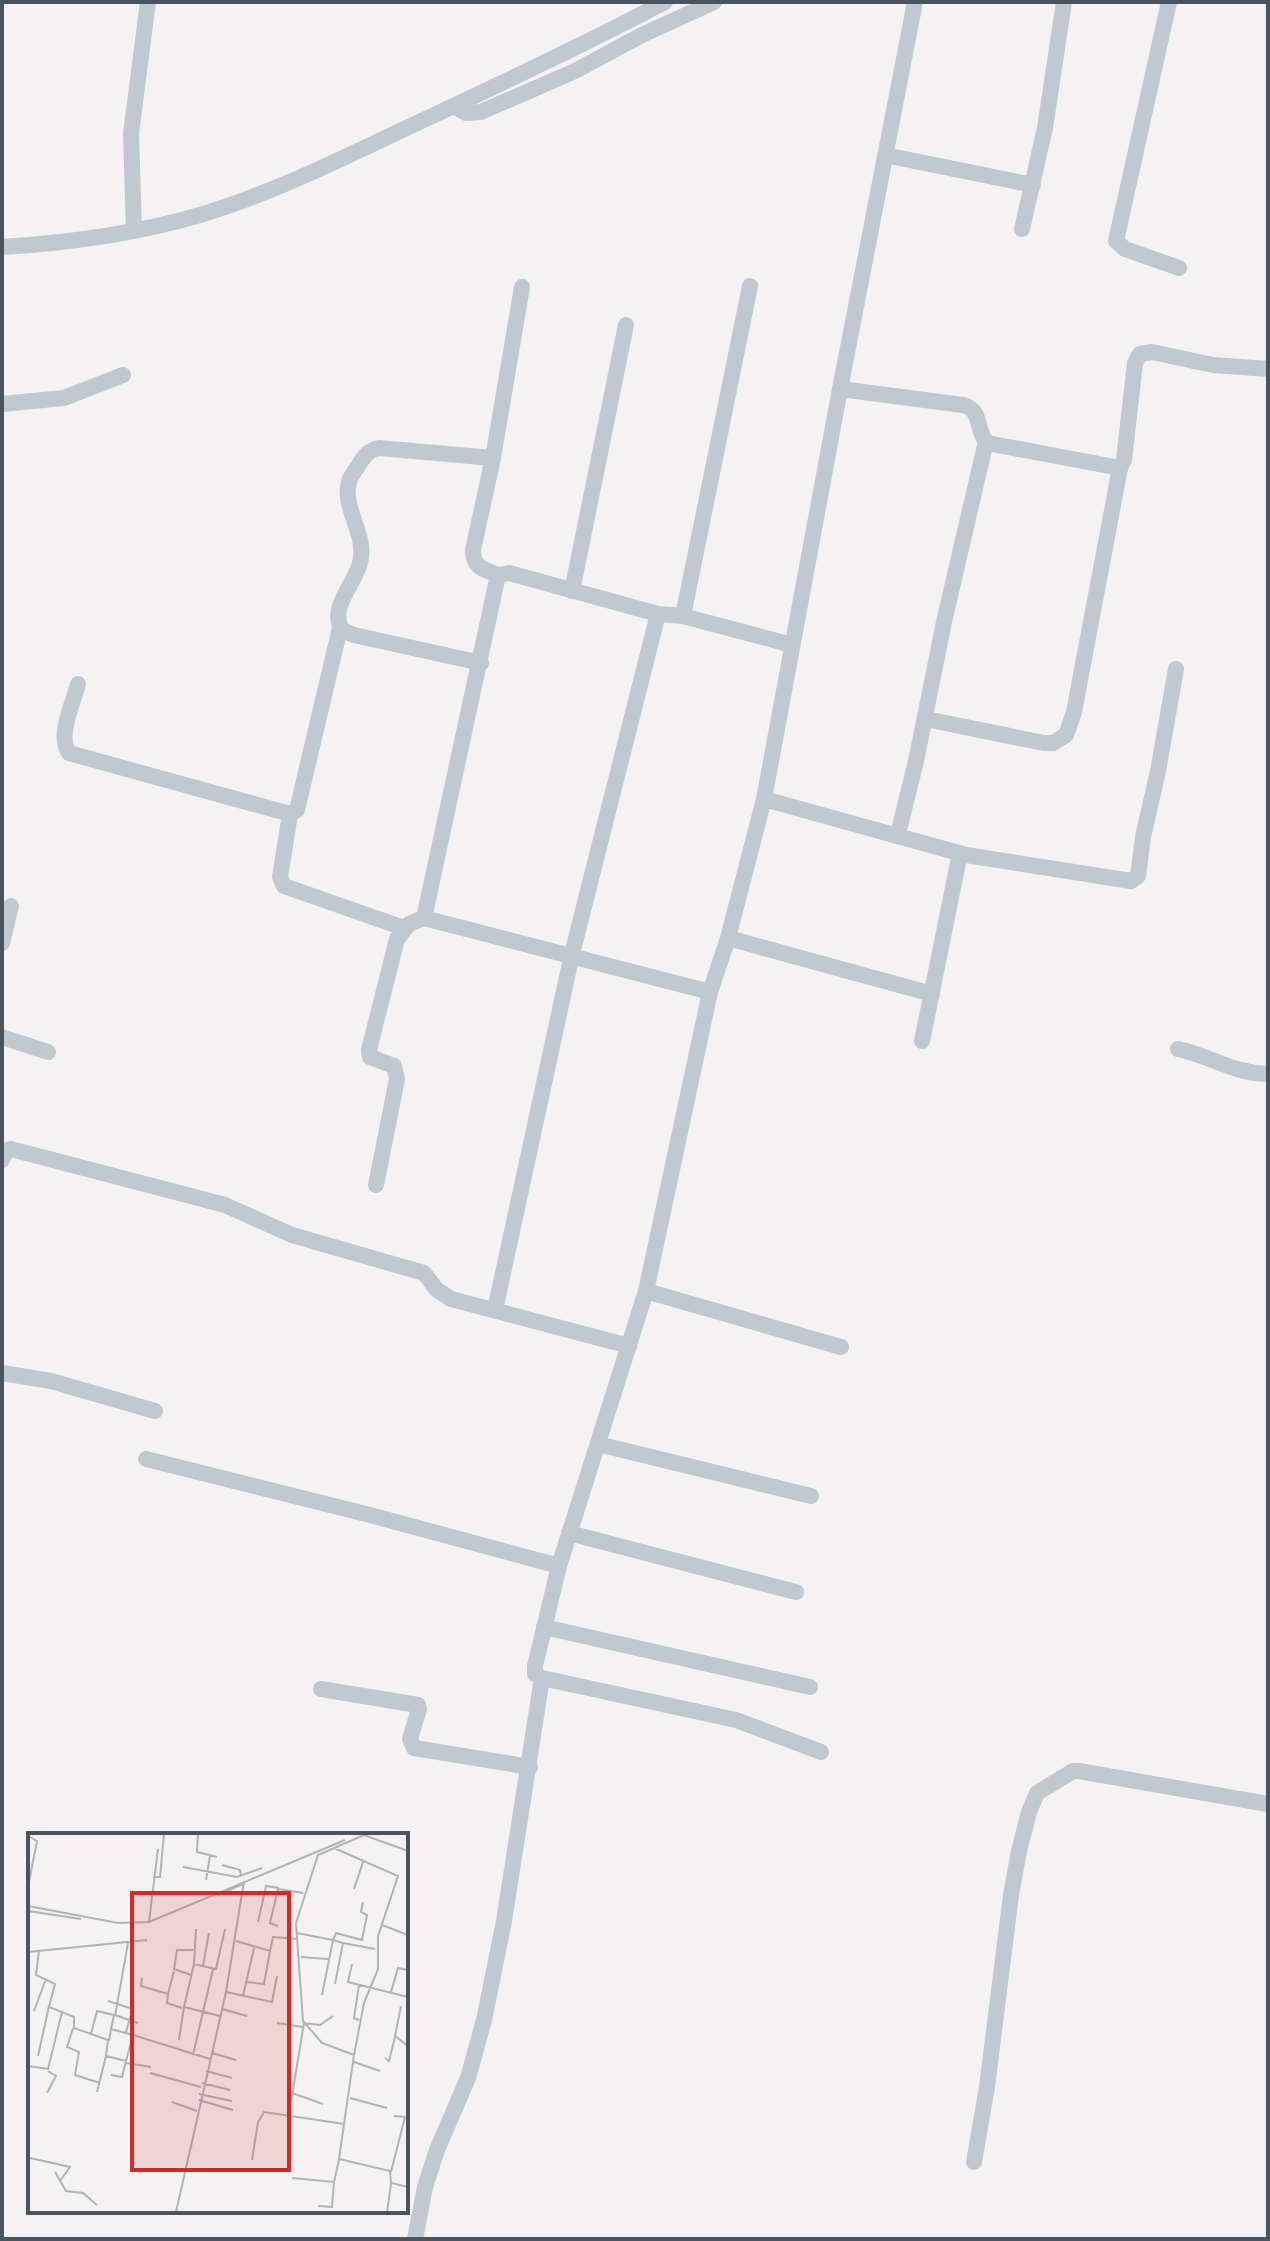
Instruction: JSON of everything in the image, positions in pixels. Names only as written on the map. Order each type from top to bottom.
[{"type":"street","points":[[134,231],[131,133],[148,2]]},
{"type":"street","points":[[2,247],[63,243],[134,231],[200,214],[302,177],[547,62],[665,2]]},
{"type":"street","points":[[453,106],[466,113],[481,112],[575,71],[642,35],[714,2]]},
{"type":"street","points":[[821,1752],[736,1720],[542,1678],[535,1674],[535,1666],[559,1566],[646,1291],[710,992],[728,938],[764,799],[915,2]]},
{"type":"street","points":[[1022,229],[1033,185],[1064,2]]},
{"type":"street","points":[[1169,2],[1116,241],[1125,249],[1179,268]]},
{"type":"street","points":[[885,155],[1033,185]]},
{"type":"street","points":[[683,616],[750,286]]},
{"type":"street","points":[[522,287],[493,458],[473,550],[473,561],[477,567],[498,575],[509,573],[658,614],[683,616],[792,645]]},
{"type":"street","points":[[572,591],[626,325]]},
{"type":"street","points":[[926,719],[1044,743],[1053,743],[1066,735],[1074,712],[1124,460],[1135,363],[1140,354],[1152,352],[1213,365],[1268,369]]},
{"type":"street","points":[[2,404],[64,398],[123,375]]},
{"type":"street","points":[[840,389],[973,407],[986,441],[898,834]]},
{"type":"street","points":[[986,441],[1120,468]]},
{"type":"street","points":[[78,684],[64,734],[64,746],[69,753],[290,814],[297,810],[340,628],[338,617],[341,603],[360,565],[358,528],[349,503],[350,479],[371,449],[493,458]]},
{"type":"street","points":[[424,918],[498,575]]},
{"type":"street","points":[[495,1310],[572,954],[658,614]]},
{"type":"street","points":[[340,628],[354,635],[481,663]]},
{"type":"street","points":[[764,799],[960,853],[1131,881],[1138,876],[1176,669]]},
{"type":"street","points":[[290,814],[280,877],[284,886],[404,928]]},
{"type":"street","points":[[922,1041],[960,853]]},
{"type":"street","points":[[2,941],[11,906]]},
{"type":"street","points":[[376,1185],[397,1079],[394,1066],[370,1057],[369,1050],[394,948],[409,924],[424,918],[710,992]]},
{"type":"street","points":[[728,938],[932,994]]},
{"type":"street","points":[[2,1037],[48,1052]]},
{"type":"street","points":[[1178,1049],[1196,1053],[1227,1068],[1268,1074]]},
{"type":"street","points":[[4,1153],[118,1175],[225,1205],[292,1235],[424,1273],[436,1289],[451,1299],[629,1346]]},
{"type":"street","points":[[646,1291],[841,1347]]},
{"type":"street","points":[[2,1373],[51,1381],[155,1411]]},
{"type":"street","points":[[598,1444],[811,1496]]},
{"type":"street","points":[[146,1459],[559,1566]]},
{"type":"street","points":[[569,1533],[796,1592]]},
{"type":"street","points":[[544,1627],[810,1687]]},
{"type":"street","points":[[415,2239],[425,2187],[437,2150],[468,2078],[484,2020],[530,1767],[542,1678]]},
{"type":"street","points":[[321,1689],[418,1705],[410,1739],[414,1748],[530,1767]]},
{"type":"street","points":[[974,2162],[987,2087],[1011,1895],[1029,1812],[1037,1793],[1073,1771],[1079,1771],[1268,1804]]}]
